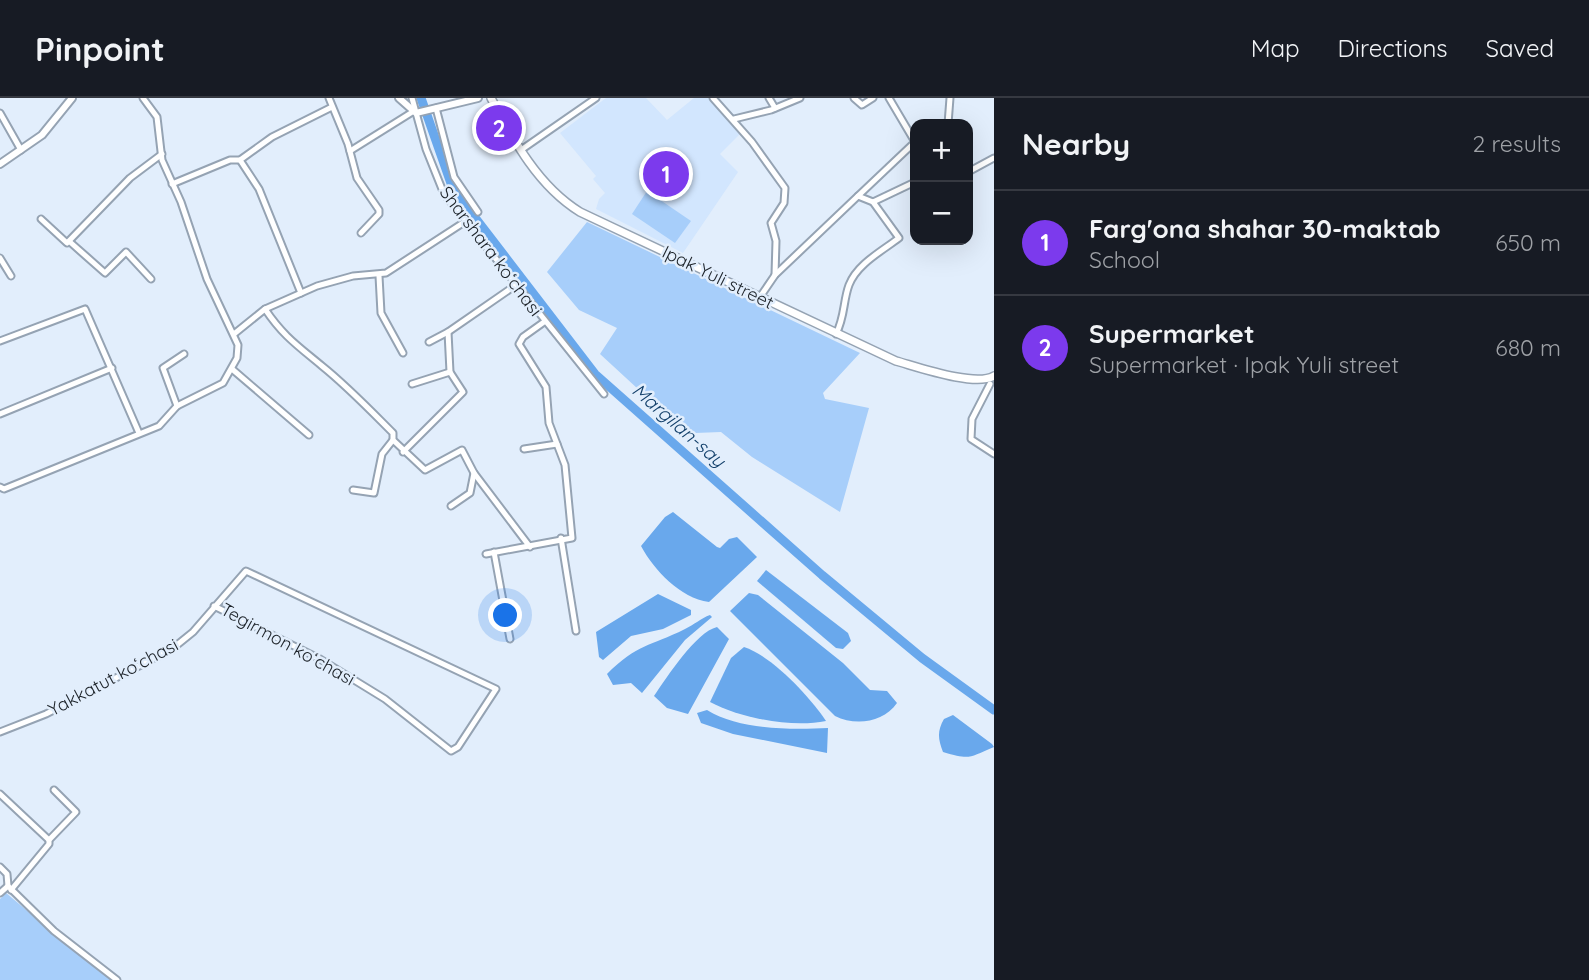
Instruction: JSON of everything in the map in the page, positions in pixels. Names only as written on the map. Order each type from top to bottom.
[{"type":"main road","name":"Ipak Yuli street","points":[[491,98],[521,150],[558,198],[580,212],[835,335],[897,361],[941,373],[991,382]]},
{"type":"street","points":[[0,164],[42,135],[72,98]]},
{"type":"street","points":[[0,486],[4,488],[159,426],[177,406],[223,383],[232,369],[239,345],[207,279],[162,154],[157,117],[144,98]]},
{"type":"street","points":[[329,98],[350,151],[357,178],[379,210],[379,214],[361,233]]},
{"type":"street","points":[[398,98],[416,112]]},
{"type":"street","name":"Sharshara koʻchasi","points":[[412,98],[444,194],[604,394]]},
{"type":"street","points":[[350,151],[416,112],[478,98]]},
{"type":"street","points":[[521,150],[596,98]]},
{"type":"street","points":[[713,98],[734,119],[785,188],[784,203],[771,223],[776,241],[775,275]]},
{"type":"street","points":[[769,98],[775,108]]},
{"type":"street","points":[[734,119],[800,98]]},
{"type":"street","points":[[854,98],[862,105],[873,98]]},
{"type":"street","points":[[760,297],[775,275],[915,142],[889,98]]},
{"type":"street","points":[[948,119],[950,98]]},
{"type":"street","points":[[172,184],[230,160],[240,160],[272,137],[332,107]]},
{"type":"street","points":[[436,108],[454,177],[478,212]]},
{"type":"street","points":[[0,113],[21,150]]},
{"type":"street","points":[[41,219],[65,243],[70,242],[130,178],[162,154]]},
{"type":"street","points":[[973,169],[994,158]]},
{"type":"street","points":[[240,160],[259,189],[301,293]]},
{"type":"street","points":[[873,202],[910,184]]},
{"type":"street","points":[[835,335],[845,313],[851,281],[866,263],[899,238],[873,202],[858,196]]},
{"type":"street","points":[[234,334],[265,309],[301,293],[353,276],[379,276],[466,221]]},
{"type":"street","points":[[70,242],[105,273],[126,252],[151,279]]},
{"type":"street","points":[[0,258],[11,276]]},
{"type":"street","points":[[379,276],[381,313],[404,353]]},
{"type":"street","points":[[429,342],[516,285]]},
{"type":"street","points":[[0,341],[85,309],[113,368],[139,433]]},
{"type":"street","points":[[265,309],[288,340],[321,365],[393,433],[393,440],[382,454],[374,493],[353,490]]},
{"type":"street","points":[[486,554],[572,538],[565,465],[549,423],[546,387],[519,344],[523,337],[544,322]]},
{"type":"street","points":[[403,452],[462,394],[450,372],[448,332]]},
{"type":"street","points":[[177,406],[163,368],[184,354]]},
{"type":"street","points":[[0,414],[113,368]]},
{"type":"street","points":[[232,369],[309,435]]},
{"type":"street","points":[[412,384],[450,372]]},
{"type":"street","points":[[991,382],[972,419],[971,439],[994,454]]},
{"type":"street","points":[[393,440],[425,470],[462,450],[474,473],[530,547]]},
{"type":"street","points":[[524,449],[557,444]]},
{"type":"street","points":[[451,506],[470,493],[474,473]]},
{"type":"street","points":[[561,538],[576,631]]},
{"type":"street","points":[[494,552],[510,639]]},
{"type":"street","name":"Tegirmon koʻchasi","points":[[247,571],[496,689],[458,747],[452,751],[385,699],[320,659],[214,606],[247,571]]},
{"type":"street","name":"Yakkatut koʻchasi","points":[[0,732],[46,714],[172,649],[193,632],[214,606]]},
{"type":"street","points":[[0,894],[9,888],[76,812],[54,790]]},
{"type":"street","points":[[0,794],[49,840]]},
{"type":"street","points":[[0,867],[7,874],[9,888],[54,931],[117,980]]},
{"type":"shaded area","points":[[606,98],[646,98],[667,120],[694,98],[708,98],[742,132],[720,154],[738,172],[683,253],[596,209],[599,199],[605,193],[593,179],[596,176],[560,133]]},
{"type":"shaded area","points":[[647,191],[691,221],[675,243],[632,214]]},
{"type":"shaded area","points":[[587,222],[860,353],[823,393],[825,399],[869,408],[840,512],[752,457],[721,432],[695,433],[651,401],[600,354],[617,328],[579,310],[547,272]]},
{"type":"shaded area","points":[[673,512],[717,547],[720,548],[729,539],[737,537],[757,557],[709,602],[688,595],[669,582],[641,546],[665,517]]},
{"type":"shaded area","points":[[766,570],[848,633],[851,641],[843,649],[836,648],[757,581]]},
{"type":"shaded area","points":[[749,593],[758,595],[843,663],[870,690],[887,691],[897,703],[884,715],[868,721],[851,721],[835,716],[730,611]]},
{"type":"shaded area","points":[[658,594],[691,610],[691,615],[663,629],[631,636],[603,660],[599,657],[596,632]]},
{"type":"shaded area","points":[[710,615],[712,617],[685,640],[642,693],[631,683],[613,685],[607,674],[627,656]]},
{"type":"shaded area","points":[[717,627],[729,639],[688,714],[667,708],[654,696],[691,646]]},
{"type":"shaded area","points":[[744,647],[766,659],[790,678],[826,721],[797,723],[766,720],[736,713],[710,702],[731,658]]},
{"type":"shaded area","points":[[707,710],[734,722],[750,725],[798,729],[828,728],[827,753],[733,734],[701,723],[697,713]]},
{"type":"shaded area","points":[[953,715],[994,747],[969,757],[943,752],[939,739],[940,727],[944,719]]},
{"type":"shaded area","points":[[6,893],[111,980],[0,980],[0,899]]},
{"type":"waterway","name":"Margilan-say","points":[[421,98],[453,189],[595,374],[822,575],[922,658],[994,710]]},
{"type":"place","name":"Supermarket","points":[[499,128]]},
{"type":"place","name":"Farg'ona shahar 30-maktab","points":[[666,174]]}]
